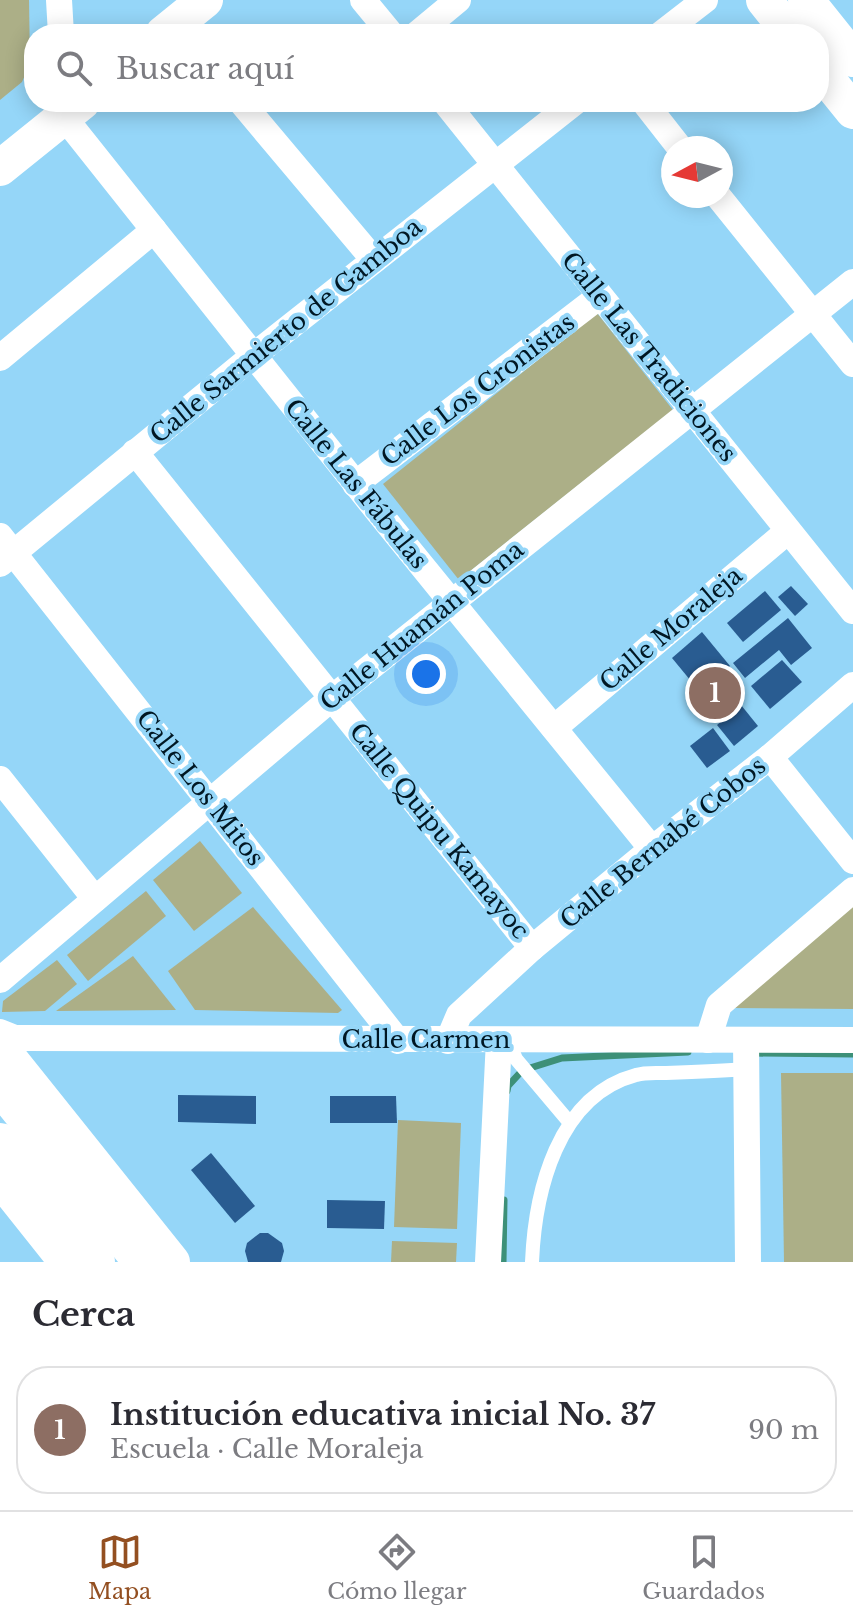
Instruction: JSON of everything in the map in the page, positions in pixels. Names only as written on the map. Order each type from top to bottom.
[{"type":"main road","points":[[0,1082],[145,1262]]},
{"type":"main road","points":[[0,1170],[94,1262]]},
{"type":"street","points":[[59,0],[60,24]]},
{"type":"street","points":[[172,21],[205,0]]},
{"type":"street","points":[[363,0],[383,24]]},
{"type":"street","points":[[429,24],[458,0]]},
{"type":"street","points":[[674,24],[705,0]]},
{"type":"street","points":[[764,0],[783,24]]},
{"type":"street","points":[[806,0],[825,24]]},
{"type":"street","points":[[829,29],[853,59]]},
{"type":"street","points":[[829,81],[853,111]]},
{"type":"street","points":[[0,144],[56,112]]},
{"type":"street","points":[[0,168],[60,112]]},
{"type":"street","name":"Calle Las Fábulas","points":[[70,112],[154,230],[253,356],[652,849]]},
{"type":"street","points":[[249,112],[374,260]]},
{"type":"street","name":"Calle Las Tradiciones","points":[[453,112],[853,611]]},
{"type":"street","name":"Calle Sarmierto de Gamboa","points":[[4,551],[135,452],[562,112]]},
{"type":"street","points":[[652,112],[671,136]]},
{"type":"street","points":[[727,208],[853,364]]},
{"type":"street","points":[[0,358],[154,230]]},
{"type":"street","name":"Calle Huamán Poma","points":[[0,980],[332,698],[853,282]]},
{"type":"street","name":"Calle Los Cronistas","points":[[355,484],[600,296]]},
{"type":"street","name":"Calle Quipu Kamayoc","points":[[135,452],[532,948]]},
{"type":"street","name":"Calle Moraleja","points":[[554,728],[788,531]]},
{"type":"street","name":"Calle Los Mitos","points":[[4,551],[211,801],[398,1041]]},
{"type":"street","name":"Calle Bernabé Cobos","points":[[448,1041],[459,1015],[532,948],[770,757],[853,685]]},
{"type":"street","points":[[770,757],[853,861]]},
{"type":"street","points":[[0,779],[95,899]]},
{"type":"street","points":[[708,1040],[719,1005],[853,890]]},
{"type":"street","name":"Calle Carmen","points":[[0,1032],[15,1038],[853,1040]]},
{"type":"street","points":[[488,1262],[504,1040]]},
{"type":"street","points":[[746,1040],[748,1262]]},
{"type":"street","points":[[0,1047],[172,1262]]},
{"type":"street","points":[[0,1170],[67,1262]]},
{"type":"lane","points":[[504,1040],[516,1059],[570,1123]]},
{"type":"lane","points":[[532,1262],[540,1199],[554,1154],[574,1115],[607,1087],[637,1074],[747,1069]]},
{"type":"green space","points":[[0,0],[29,0],[29,24],[24,24],[24,78],[0,100]]},
{"type":"green space","points":[[597,313],[673,410],[459,580],[383,484]]},
{"type":"green space","points":[[200,841],[242,893],[194,931],[153,880]]},
{"type":"green space","points":[[146,891],[166,916],[88,981],[67,955]]},
{"type":"green space","points":[[853,901],[853,1009],[731,1008]]},
{"type":"green space","points":[[253,907],[342,1010],[338,1013],[195,1010],[168,971]]},
{"type":"green space","points":[[133,956],[176,1010],[56,1011]]},
{"type":"green space","points":[[57,960],[77,984],[45,1011],[2,1012],[3,1001]]},
{"type":"green space","points":[[781,1073],[853,1073],[853,1262],[784,1262]]},
{"type":"green space","points":[[398,1120],[461,1123],[457,1229],[394,1227]]},
{"type":"green space","points":[[392,1241],[457,1243],[456,1262],[391,1262]]},
{"type":"building","points":[[791,586],[808,604],[795,616],[778,597]]},
{"type":"building","points":[[765,591],[781,610],[743,642],[727,623]]},
{"type":"building","points":[[788,618],[812,648],[791,665],[779,650],[745,678],[733,663]]},
{"type":"building","points":[[702,632],[730,666],[700,692],[672,658]]},
{"type":"building","points":[[782,660],[802,682],[770,709],[751,686]]},
{"type":"building","points":[[741,705],[758,726],[734,746],[717,725]]},
{"type":"building","points":[[713,728],[730,751],[707,768],[690,746]]},
{"type":"building","points":[[178,1095],[256,1096],[256,1124],[178,1122]]},
{"type":"building","points":[[330,1096],[396,1096],[397,1123],[330,1123]]},
{"type":"building","points":[[211,1153],[255,1206],[235,1223],[191,1170]]},
{"type":"building","points":[[327,1200],[385,1201],[384,1229],[327,1228]]},
{"type":"building","points":[[260,1233],[268,1233],[282,1243],[284,1251],[281,1262],[248,1262],[245,1251],[247,1243]]},
{"type":"waterway","points":[[530,1068],[562,1058],[688,1052]]},
{"type":"waterway","points":[[751,1053],[853,1054]]},
{"type":"waterway","points":[[507,1091],[519,1074]]},
{"type":"waterway","points":[[503,1262],[504,1200]]},
{"type":"place","name":"Institución educativa inicial No. 37","points":[[715,693]]}]
